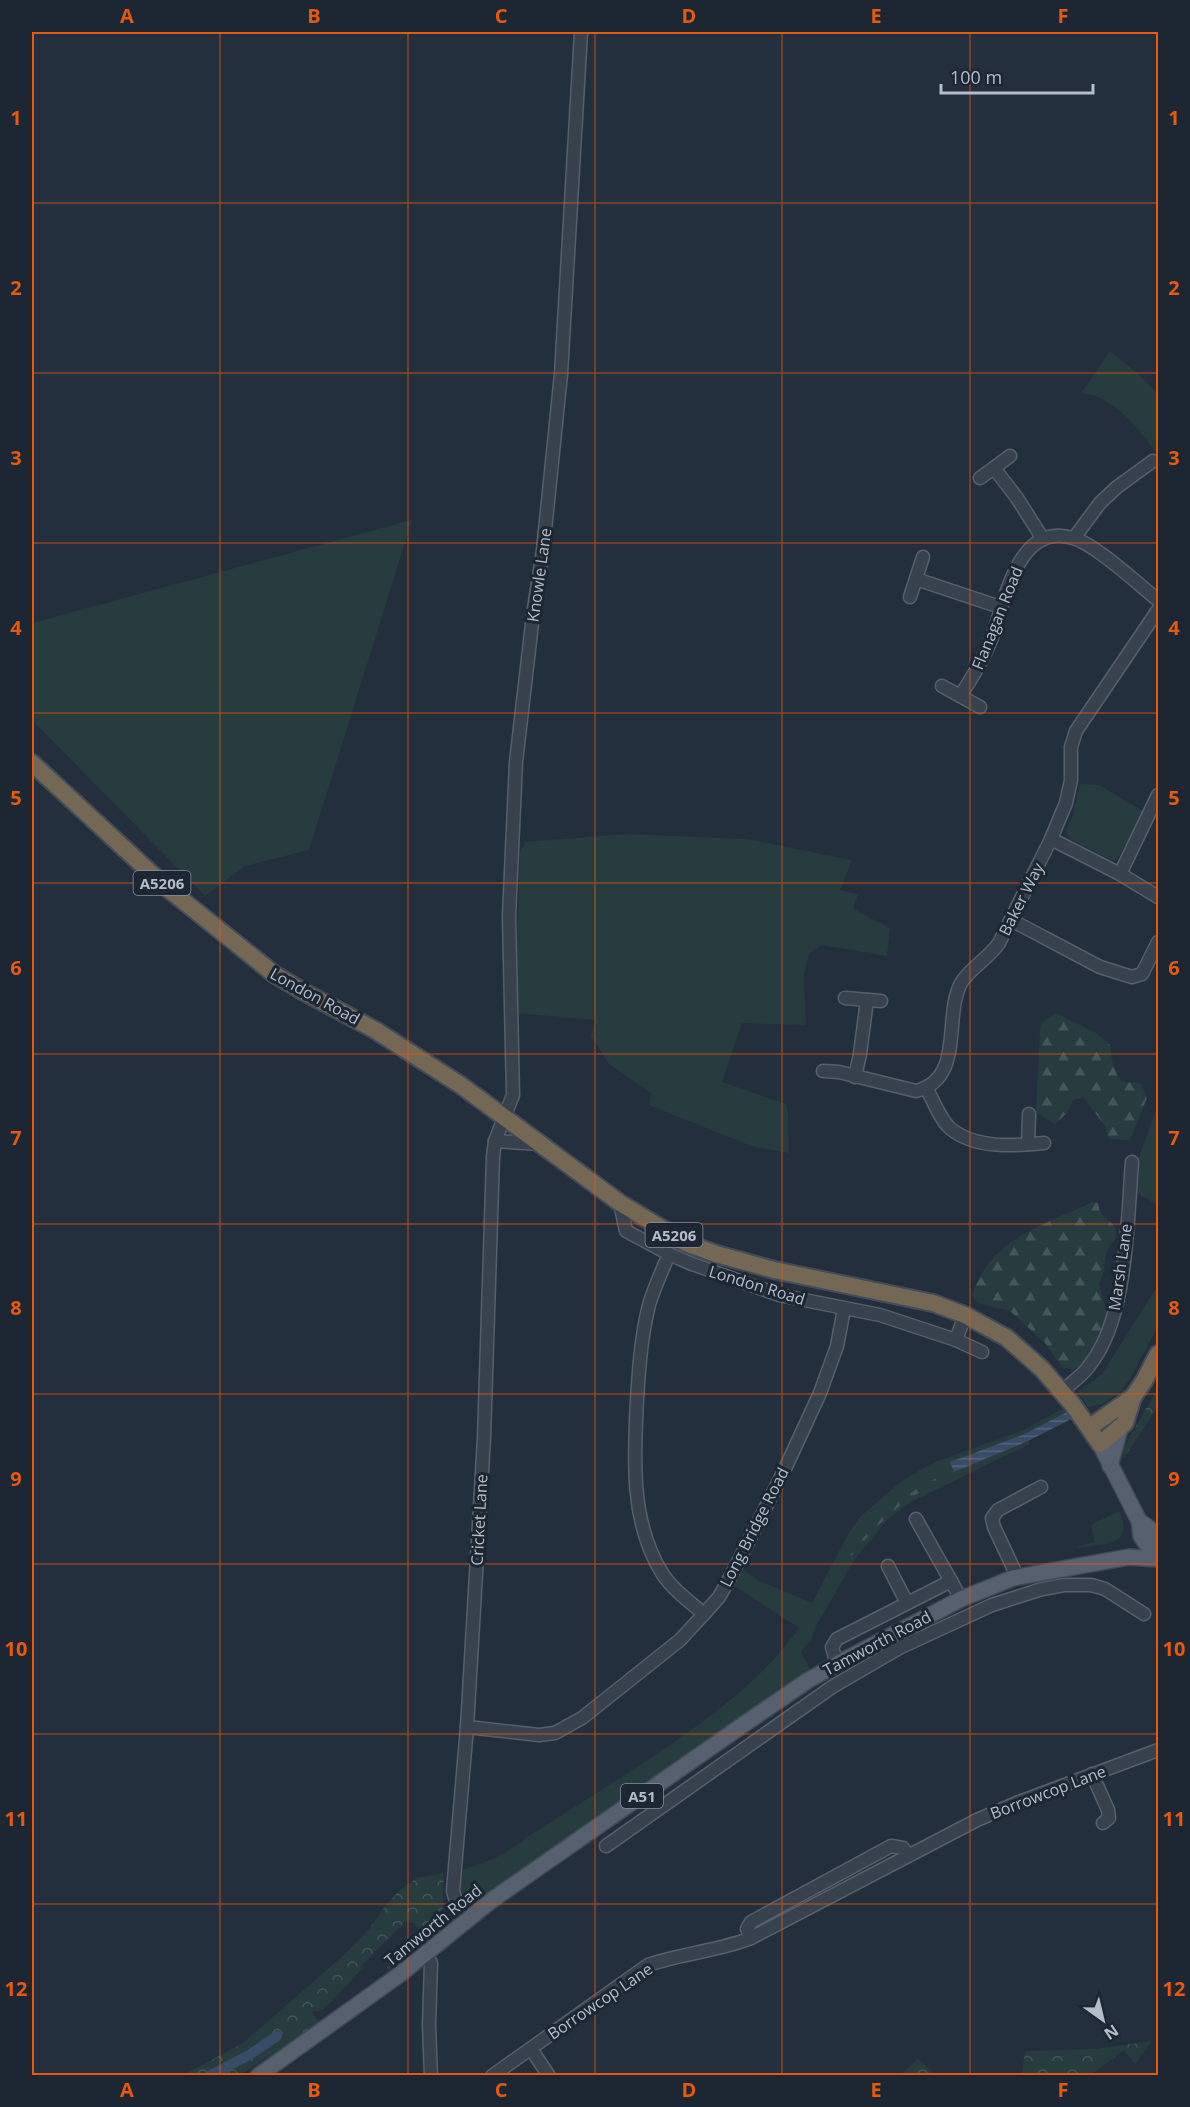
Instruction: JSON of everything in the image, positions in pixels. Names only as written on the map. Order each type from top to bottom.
[{"type":"highway","name":"London Road","points":[[32,763],[166,887],[274,974],[375,1030],[462,1086],[620,1203],[686,1243],[716,1254],[774,1270],[933,1303],[965,1315],[1007,1338],[1042,1369],[1076,1408],[1100,1444]]},
{"type":"highway","points":[[1100,1444],[1120,1428],[1128,1417],[1133,1397],[1158,1354]]},
{"type":"highway","points":[[1090,1427],[1133,1397]]},
{"type":"main road","points":[[1110,1466],[1120,1428]]},
{"type":"main road","name":"London Road","points":[[1100,1444],[1139,1521],[1141,1536],[1158,1559]]},
{"type":"main road","name":"London Road","points":[[1139,1521],[1149,1528],[1158,1541]]},
{"type":"main road","name":"Tamworth Road","points":[[1110,1559],[1131,1543],[1139,1521]]},
{"type":"main road","name":"Tamworth Road","points":[[258,2076],[360,2005],[492,1900],[807,1681],[961,1599],[1015,1577],[1110,1559],[1129,1557],[1158,1559]]},
{"type":"main road","name":"Tamworth Road","points":[[1074,1566],[1103,1568],[1158,1559]]},
{"type":"street","name":"Knowle Lane","points":[[505,1118],[513,1095],[509,916],[516,762],[543,550],[561,374],[581,32]]},
{"type":"street","points":[[980,478],[1010,456]]},
{"type":"street","points":[[1074,538],[1100,503],[1117,487],[1153,462]]},
{"type":"street","points":[[994,468],[1017,498],[1043,539],[1074,538],[1098,552],[1158,600]]},
{"type":"street","name":"Flanagan Road","points":[[960,696],[985,654],[996,626],[1000,607],[1019,562],[1031,546],[1043,539]]},
{"type":"street","points":[[910,597],[923,557]]},
{"type":"street","points":[[916,579],[1000,607]]},
{"type":"street","name":"Baker Way","points":[[926,1088],[940,1076],[946,1064],[956,997],[961,984],[968,974],[991,955],[1051,839],[1069,795],[1072,738],[1158,610]]},
{"type":"street","points":[[942,686],[980,707]]},
{"type":"street","points":[[1120,874],[1158,795]]},
{"type":"street","points":[[1051,839],[1120,874],[1158,897]]},
{"type":"street","points":[[1011,920],[1100,968],[1132,977],[1142,974],[1158,942]]},
{"type":"street","points":[[845,998],[881,1001]]},
{"type":"street","points":[[855,1077],[867,1000]]},
{"type":"street","points":[[823,1071],[839,1072],[916,1091],[926,1088],[951,1129],[975,1141],[998,1144],[1044,1143]]},
{"type":"street","points":[[1028,1144],[1029,1114]]},
{"type":"street","name":"Cricket Lane","points":[[467,1921],[457,1904],[453,1891],[467,1727],[484,1438],[493,1157],[495,1141],[505,1118]]},
{"type":"street","points":[[495,1141],[539,1144]]},
{"type":"street","name":"Marsh Lane","points":[[1062,1391],[1089,1366],[1105,1339],[1114,1315],[1125,1248],[1132,1162]]},
{"type":"street","name":"London Road","points":[[620,1203],[626,1231],[669,1254],[779,1295],[880,1315],[956,1340],[982,1352]]},
{"type":"street","points":[[669,1254],[650,1304],[640,1347],[634,1453],[636,1490],[644,1530],[660,1571],[679,1593],[704,1614]]},
{"type":"street","name":"Long Bridge Road","points":[[467,1727],[539,1735],[555,1733],[582,1718],[680,1640],[704,1614],[719,1597],[732,1574],[811,1413],[837,1346],[844,1309]]},
{"type":"street","points":[[956,1340],[965,1315]]},
{"type":"street","points":[[1019,1595],[1015,1577],[992,1518],[998,1510],[1041,1487]]},
{"type":"street","points":[[916,1519],[961,1599]]},
{"type":"street","points":[[888,1566],[908,1603]]},
{"type":"street","name":"Tamworth Road","points":[[837,1664],[832,1647],[837,1639],[951,1581]]},
{"type":"street","name":"Tamworth Road","points":[[606,1846],[832,1687],[864,1667],[959,1619],[1019,1595],[1064,1585],[1091,1585],[1105,1589],[1144,1614]]},
{"type":"street","name":"Borrowcop Lane","points":[[492,2076],[648,1965],[752,1938],[977,1820],[1158,1750]]},
{"type":"street","points":[[1092,1774],[1108,1810],[1109,1818],[1103,1823]]},
{"type":"street","points":[[631,1804],[643,1820]]},
{"type":"street","points":[[425,1954],[432,1963],[429,2025],[431,2076]]},
{"type":"street","points":[[531,2049],[549,2076]]},
{"type":"green space","points":[[1110,351],[1158,394],[1158,454],[1134,425],[1115,407],[1094,395],[1081,393]]},
{"type":"green space","points":[[412,520],[309,850],[245,866],[205,896],[32,720],[32,623]]},
{"type":"green space","points":[[1080,784],[1099,785],[1143,811],[1120,855],[1113,861],[1070,839],[1066,831],[1073,815]]},
{"type":"green space","points":[[626,834],[747,839],[852,860],[840,890],[858,894],[853,909],[890,928],[887,956],[821,945],[809,954],[804,974],[806,1025],[742,1023],[722,1082],[786,1104],[789,1153],[754,1147],[649,1105],[651,1093],[609,1064],[591,1036],[595,1020],[515,1013],[520,853],[525,842]]},
{"type":"green space","points":[[1056,1013],[1096,1033],[1110,1045],[1113,1064],[1122,1082],[1141,1084],[1147,1098],[1130,1140],[1109,1139],[1105,1126],[1083,1097],[1073,1100],[1067,1113],[1055,1124],[1036,1113],[1041,1023]]},
{"type":"green space","points":[[1158,1105],[1158,1205],[1137,1193],[1139,1157]]},
{"type":"green space","points":[[1094,1202],[1098,1203],[1101,1213],[1114,1226],[1116,1233],[1116,1239],[1108,1249],[1099,1283],[1107,1315],[1104,1329],[1096,1345],[1074,1370],[1062,1367],[1045,1343],[1010,1311],[978,1303],[972,1296],[980,1276],[991,1260],[1005,1247],[1038,1226]]},
{"type":"green space","points":[[1158,1285],[1158,1326],[1130,1379],[1120,1392],[1103,1404],[1088,1407],[1077,1392],[1102,1374]]},
{"type":"green space","points":[[1158,1388],[1158,1406],[1124,1458],[1123,1449]]},
{"type":"green space","points":[[1064,1408],[1073,1418],[1028,1440],[1030,1444],[909,1503],[887,1520],[855,1559],[816,1626],[811,1640],[801,1652],[813,1673],[483,1899],[470,1899],[460,1893],[460,1871],[493,1859],[524,1841],[671,1744],[740,1692],[786,1645],[799,1628],[730,1583],[739,1568],[762,1582],[812,1603],[848,1534],[861,1516],[903,1480],[935,1462],[1023,1430]]},
{"type":"green space","points":[[956,1471],[951,1477],[907,1499],[873,1530],[850,1558],[871,1529],[896,1504],[924,1484]]},
{"type":"green space","points":[[1119,1511],[1123,1522],[1120,1537],[1107,1543],[1076,1547],[1095,1542],[1091,1525]]},
{"type":"green space","points":[[444,1873],[442,1918],[421,1932],[413,1923],[405,1922],[361,1966],[363,1968],[324,2009],[311,2012],[318,2021],[316,2027],[281,2052],[275,2052],[240,2075],[181,2076],[243,2043],[344,1955],[370,1928],[399,1891],[417,1878]]},
{"type":"green space","points":[[442,1918],[439,1927],[428,1942],[389,1970],[387,1967],[389,1958],[406,1948],[417,1934]]},
{"type":"green space","points":[[1152,2041],[1135,2064],[1124,2050],[1091,2075],[1022,2075],[1025,2051],[1097,2049]]},
{"type":"green space","points":[[918,2059],[936,2075],[900,2075]]},
{"type":"water","points":[[1067,1412],[1073,1418],[1028,1441],[954,1472],[950,1462],[1025,1434]]},
{"type":"waterway","points":[[209,2076],[249,2055],[277,2036]]}]
